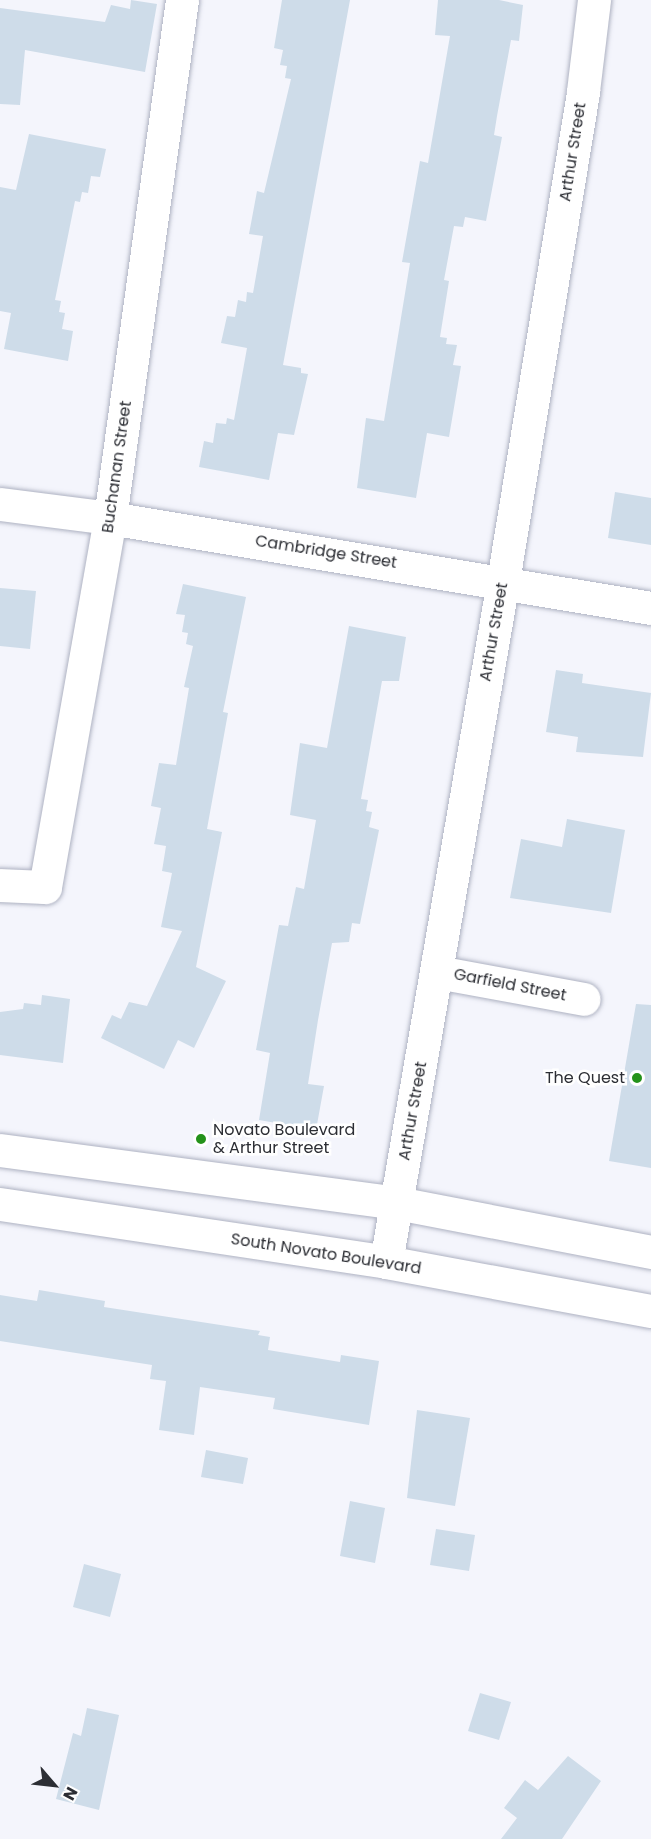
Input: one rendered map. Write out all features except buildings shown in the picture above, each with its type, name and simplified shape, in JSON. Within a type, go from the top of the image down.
[{"type":"street","name":"Buchanan Street","points":[[0,885],[45,887],[110,518],[182,0]]},
{"type":"street","name":"Arthur Street","points":[[387,1262],[503,581],[583,91],[594,0]]},
{"type":"street","name":"Cambridge Street","points":[[0,504],[110,518],[503,581],[651,608]]},
{"type":"street","name":"Garfield Street","points":[[437,972],[584,999]]},
{"type":"street","points":[[0,1150],[397,1203],[651,1252]]},
{"type":"street","name":"South Novato Boulevard","points":[[0,1204],[387,1262],[651,1311]]},
{"type":"place","name":"The Quest","points":[[637,1078]]},
{"type":"place","name":"Novato Boulevard & Arthur Street","points":[[201,1139]]}]
